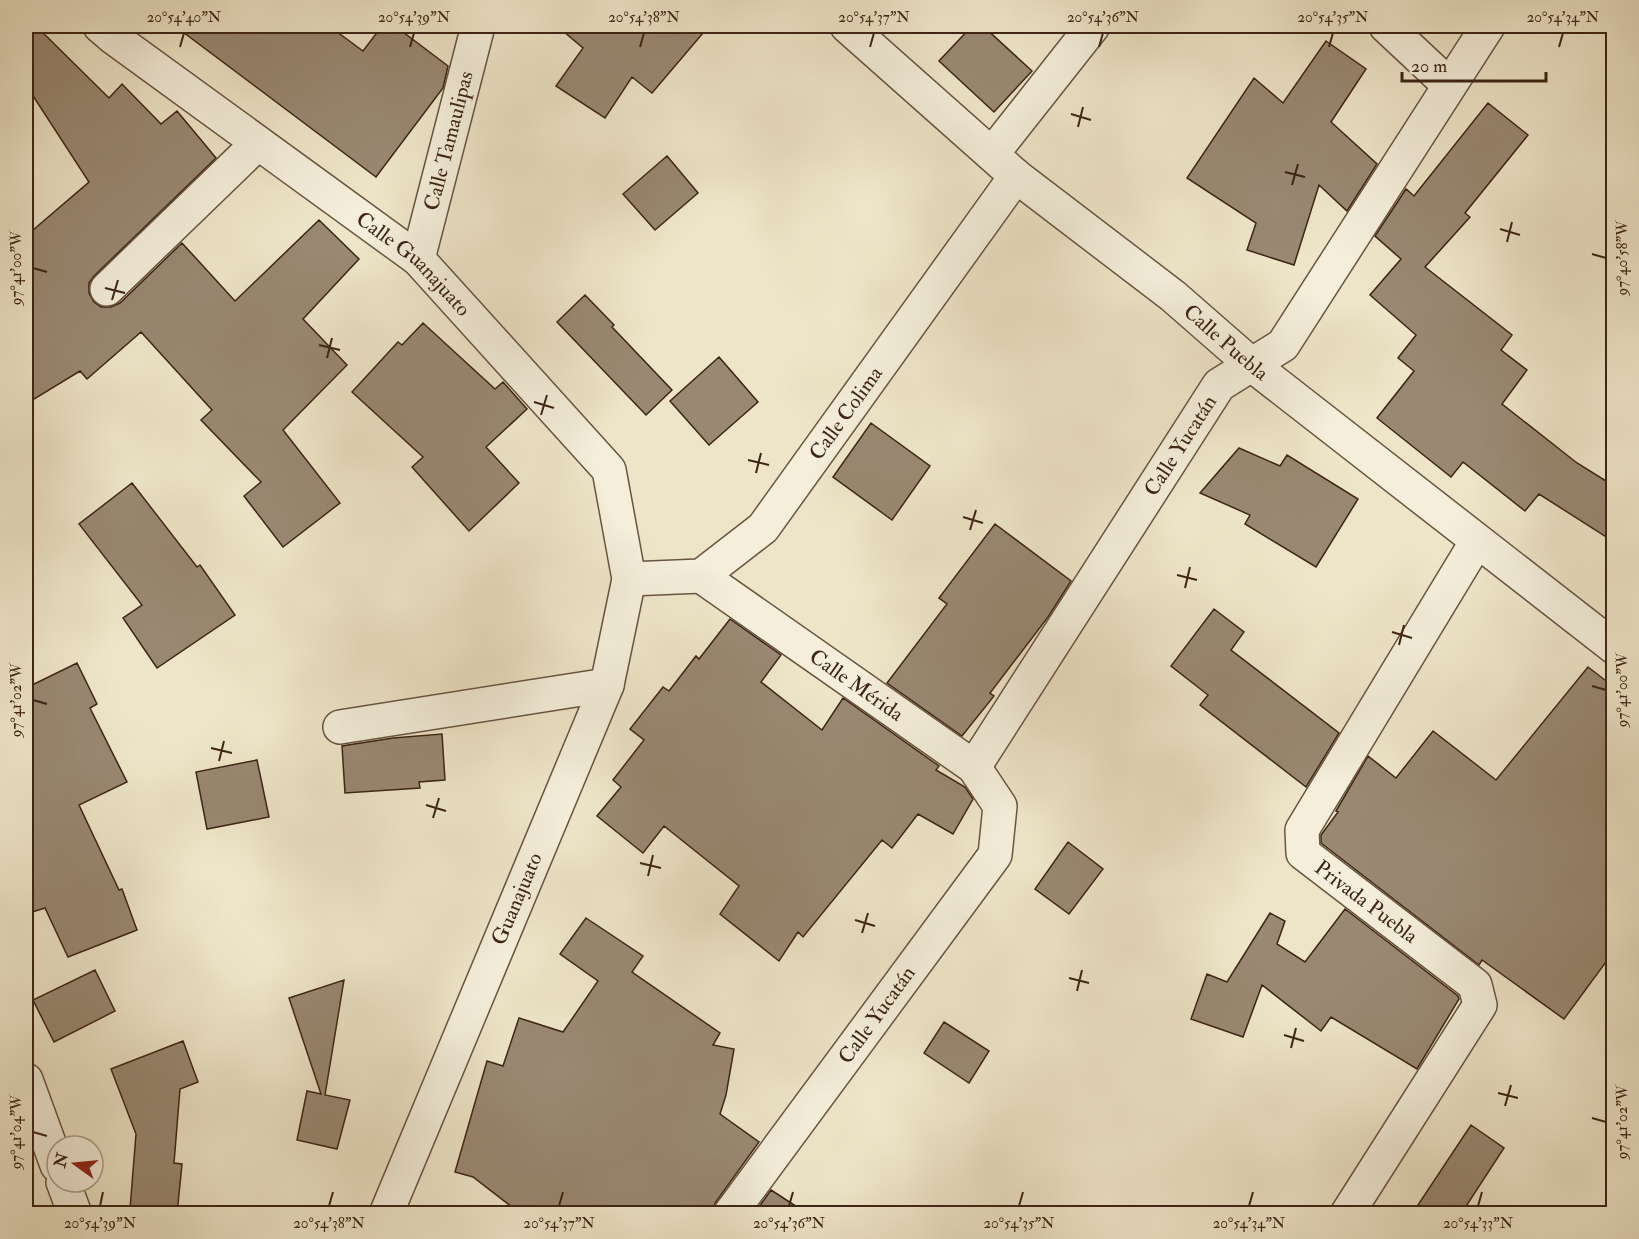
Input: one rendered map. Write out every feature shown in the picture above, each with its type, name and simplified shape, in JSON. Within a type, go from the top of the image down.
[{"type":"street","name":"Calle Guanajuato","points":[[100,26],[418,259],[609,470],[629,579]]},
{"type":"street","name":"Calle Tamaulipas","points":[[418,259],[478,26]]},
{"type":"street","name":"Calle Puebla","points":[[847,26],[1016,176],[1173,296],[1252,365],[1614,647]]},
{"type":"street","points":[[992,154],[1093,26]]},
{"type":"street","points":[[1386,26],[1449,85]]},
{"type":"street","name":"Calle Yucatán","points":[[974,767],[1219,385],[1283,345],[1488,26]]},
{"type":"street","points":[[106,288],[258,142]]},
{"type":"street","name":"Calle Colima","points":[[700,576],[763,528],[1016,176]]},
{"type":"street","name":"Privada Puebla","points":[[1347,1214],[1480,1005],[1475,985],[1303,853],[1302,830],[1477,541]]},
{"type":"street","points":[[629,579],[700,576]]},
{"type":"street","name":"Calle Mérida","points":[[700,576],[974,767],[1000,806]]},
{"type":"street","name":"Guanajuato","points":[[386,1214],[607,685],[629,579]]},
{"type":"street","points":[[340,727],[607,685]]},
{"type":"street","name":"Calle Yucatán","points":[[730,1214],[995,855],[1000,806]]},
{"type":"street","points":[[26,1080],[46,1134]]},
{"type":"street","points":[[68,1194],[75,1214]]},
{"type":"building","points":[[26,26],[36,26],[109,98],[122,84],[161,124],[177,111],[216,158],[94,276],[89,283],[89,293],[94,302],[101,307],[111,307],[120,303],[182,243],[235,301],[319,220],[359,259],[303,319],[347,365],[283,430],[340,503],[283,547],[244,496],[261,482],[201,420],[212,410],[141,332],[87,379],[80,371],[26,404],[26,236],[89,182],[26,85]]},
{"type":"building","points":[[175,26],[329,26],[363,51],[382,26],[395,26],[448,66],[443,88],[376,177]]},
{"type":"building","points":[[557,26],[709,26],[652,93],[632,77],[605,118],[556,86],[583,48]]},
{"type":"building","points":[[972,26],[983,26],[1032,71],[994,112],[939,61]]},
{"type":"building","points":[[1326,41],[1366,69],[1331,122],[1377,164],[1347,211],[1319,185],[1294,265],[1247,250],[1256,223],[1187,178],[1254,78],[1283,103]]},
{"type":"building","points":[[1488,103],[1528,135],[1465,213],[1470,217],[1425,267],[1512,335],[1501,350],[1527,370],[1502,404],[1577,463],[1614,486],[1614,542],[1539,494],[1525,511],[1463,462],[1451,477],[1377,418],[1414,371],[1398,358],[1416,335],[1370,295],[1401,259],[1375,236],[1406,189],[1414,196]]},
{"type":"building","points":[[667,156],[698,193],[655,230],[623,194]]},
{"type":"building","points":[[585,295],[672,390],[646,415],[557,322]]},
{"type":"building","points":[[423,323],[495,389],[503,382],[527,409],[486,447],[519,483],[469,531],[412,467],[423,457],[352,392],[398,342],[402,345]]},
{"type":"building","points":[[719,357],[758,402],[709,445],[670,401]]},
{"type":"building","points":[[871,423],[930,466],[892,520],[833,477]]},
{"type":"building","points":[[1239,448],[1280,466],[1287,455],[1358,499],[1316,567],[1245,524],[1250,515],[1200,493]]},
{"type":"building","points":[[132,483],[197,567],[200,565],[235,615],[157,668],[123,618],[142,605],[79,524]]},
{"type":"building","points":[[995,524],[1071,581],[1048,617],[990,693],[994,696],[962,736],[887,683],[947,604],[939,598]]},
{"type":"building","points":[[1214,609],[1244,632],[1231,650],[1339,733],[1306,787],[1200,705],[1208,695],[1171,666]]},
{"type":"building","points":[[730,619],[781,655],[761,682],[822,730],[843,698],[939,766],[936,770],[965,787],[973,799],[953,834],[918,814],[892,848],[882,840],[803,937],[798,932],[779,961],[720,914],[739,886],[664,826],[643,853],[597,816],[621,787],[613,780],[644,740],[630,729],[663,687],[669,691],[696,656],[699,659]]},
{"type":"building","points":[[77,663],[97,704],[90,708],[127,782],[79,805],[119,890],[122,889],[137,930],[68,957],[45,908],[26,914],[26,688]]},
{"type":"building","points":[[1588,667],[1614,687],[1614,951],[1564,1019],[1482,960],[1479,965],[1321,843],[1321,835],[1338,812],[1336,811],[1368,756],[1396,778],[1433,731],[1496,780]]},
{"type":"building","points":[[442,734],[445,780],[419,782],[420,788],[345,793],[342,746],[393,738]]},
{"type":"building","points":[[257,760],[269,817],[207,829],[196,772]]},
{"type":"building","points":[[1068,842],[1103,869],[1069,914],[1035,889]]},
{"type":"building","points":[[1345,909],[1458,996],[1459,999],[1417,1069],[1331,1017],[1321,1031],[1262,985],[1243,1037],[1191,1019],[1207,974],[1227,982],[1270,913],[1285,921],[1277,944],[1305,962]]},
{"type":"building","points":[[586,918],[643,956],[632,972],[720,1033],[713,1045],[734,1049],[726,1095],[720,1114],[759,1142],[715,1203],[712,1214],[521,1214],[473,1177],[455,1172],[487,1061],[503,1066],[519,1018],[563,1032],[598,981],[560,954]]},
{"type":"building","points":[[95,970],[115,1011],[54,1042],[33,1000]]},
{"type":"building","points":[[344,980],[325,1095],[350,1100],[337,1149],[297,1140],[307,1091],[321,1094],[289,998]]},
{"type":"building","points":[[944,1022],[989,1051],[969,1083],[924,1053]]},
{"type":"building","points":[[183,1041],[198,1082],[180,1089],[174,1163],[182,1164],[177,1214],[130,1209],[136,1134],[111,1069]]},
{"type":"building","points":[[1471,1125],[1504,1148],[1461,1214],[1412,1214]]},
{"type":"building","points":[[771,1190],[808,1214],[754,1214]]}]
